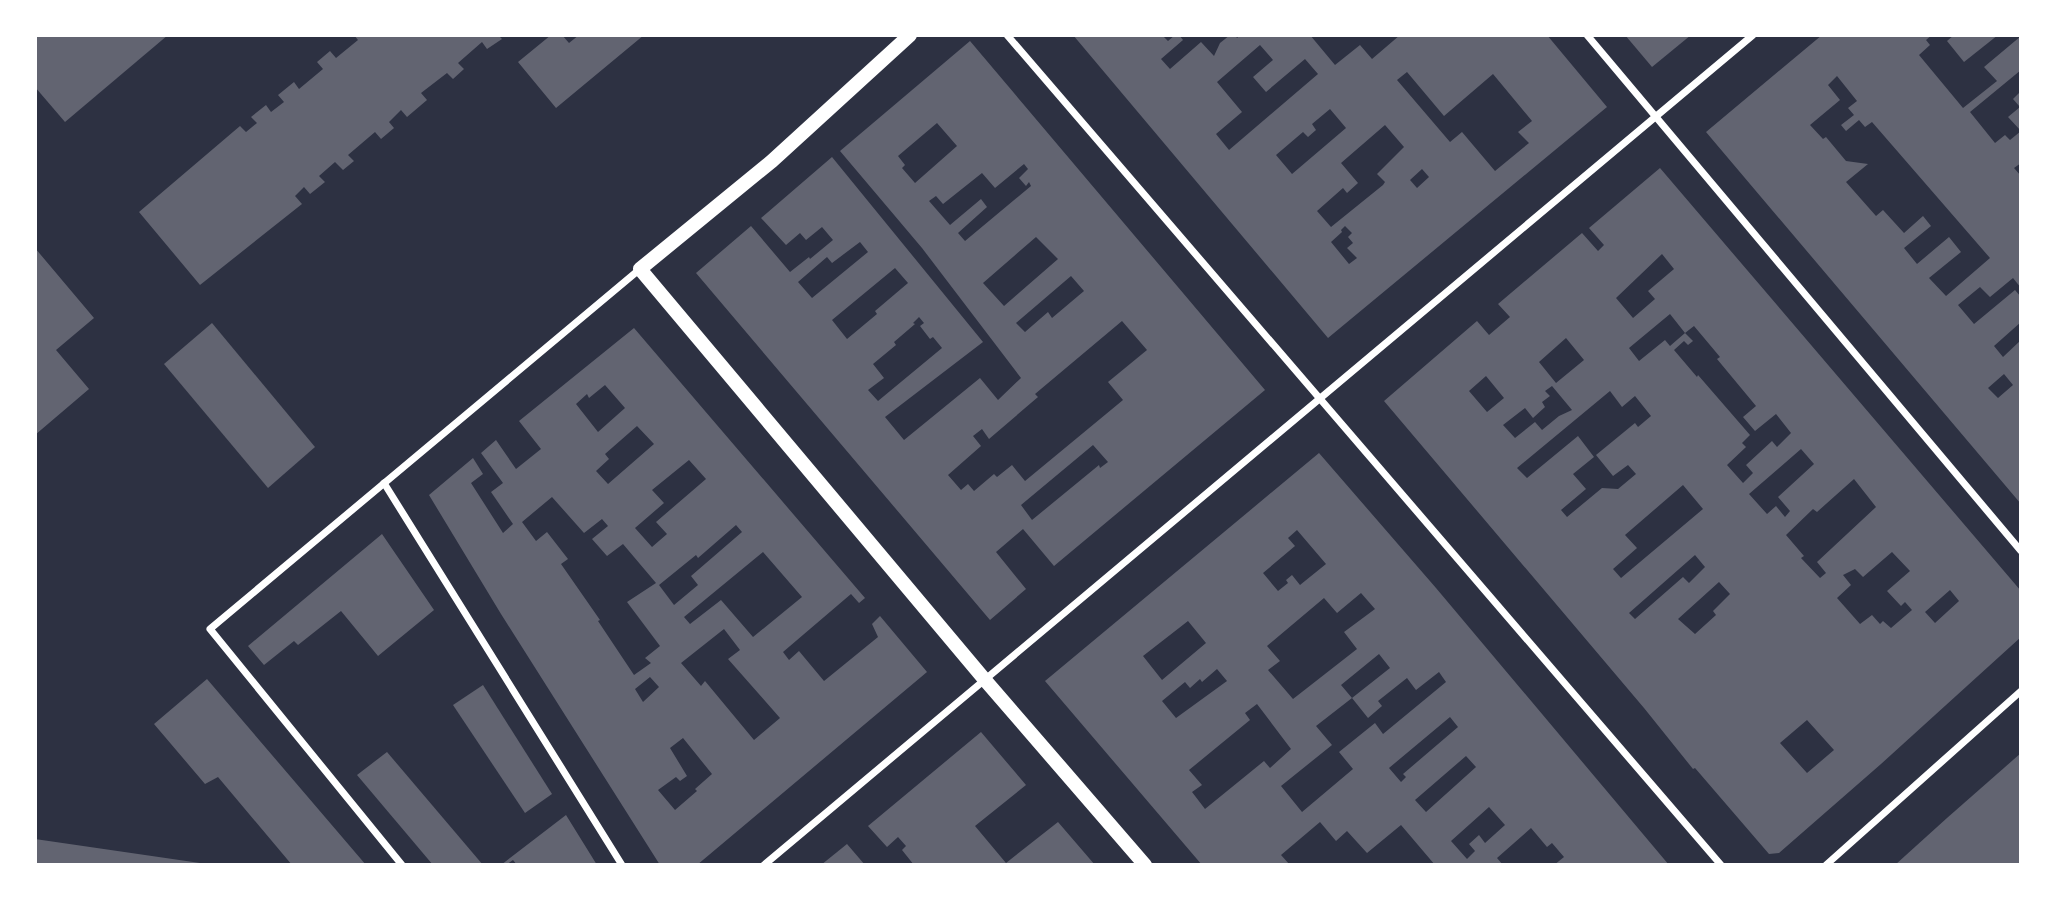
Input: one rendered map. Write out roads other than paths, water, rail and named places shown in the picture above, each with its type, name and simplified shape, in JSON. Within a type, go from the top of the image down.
[{"type":"main road","points":[[910,35],[772,161],[640,269],[985,680],[1145,865]]},
{"type":"street","points":[[1007,35],[1721,865]]},
{"type":"street","points":[[1587,35],[2021,551]]},
{"type":"street","points":[[764,865],[1753,35]]},
{"type":"street","points":[[402,865],[210,629],[640,269]]},
{"type":"street","points":[[384,483],[622,865]]},
{"type":"street","points":[[1826,865],[2021,691]]}]
